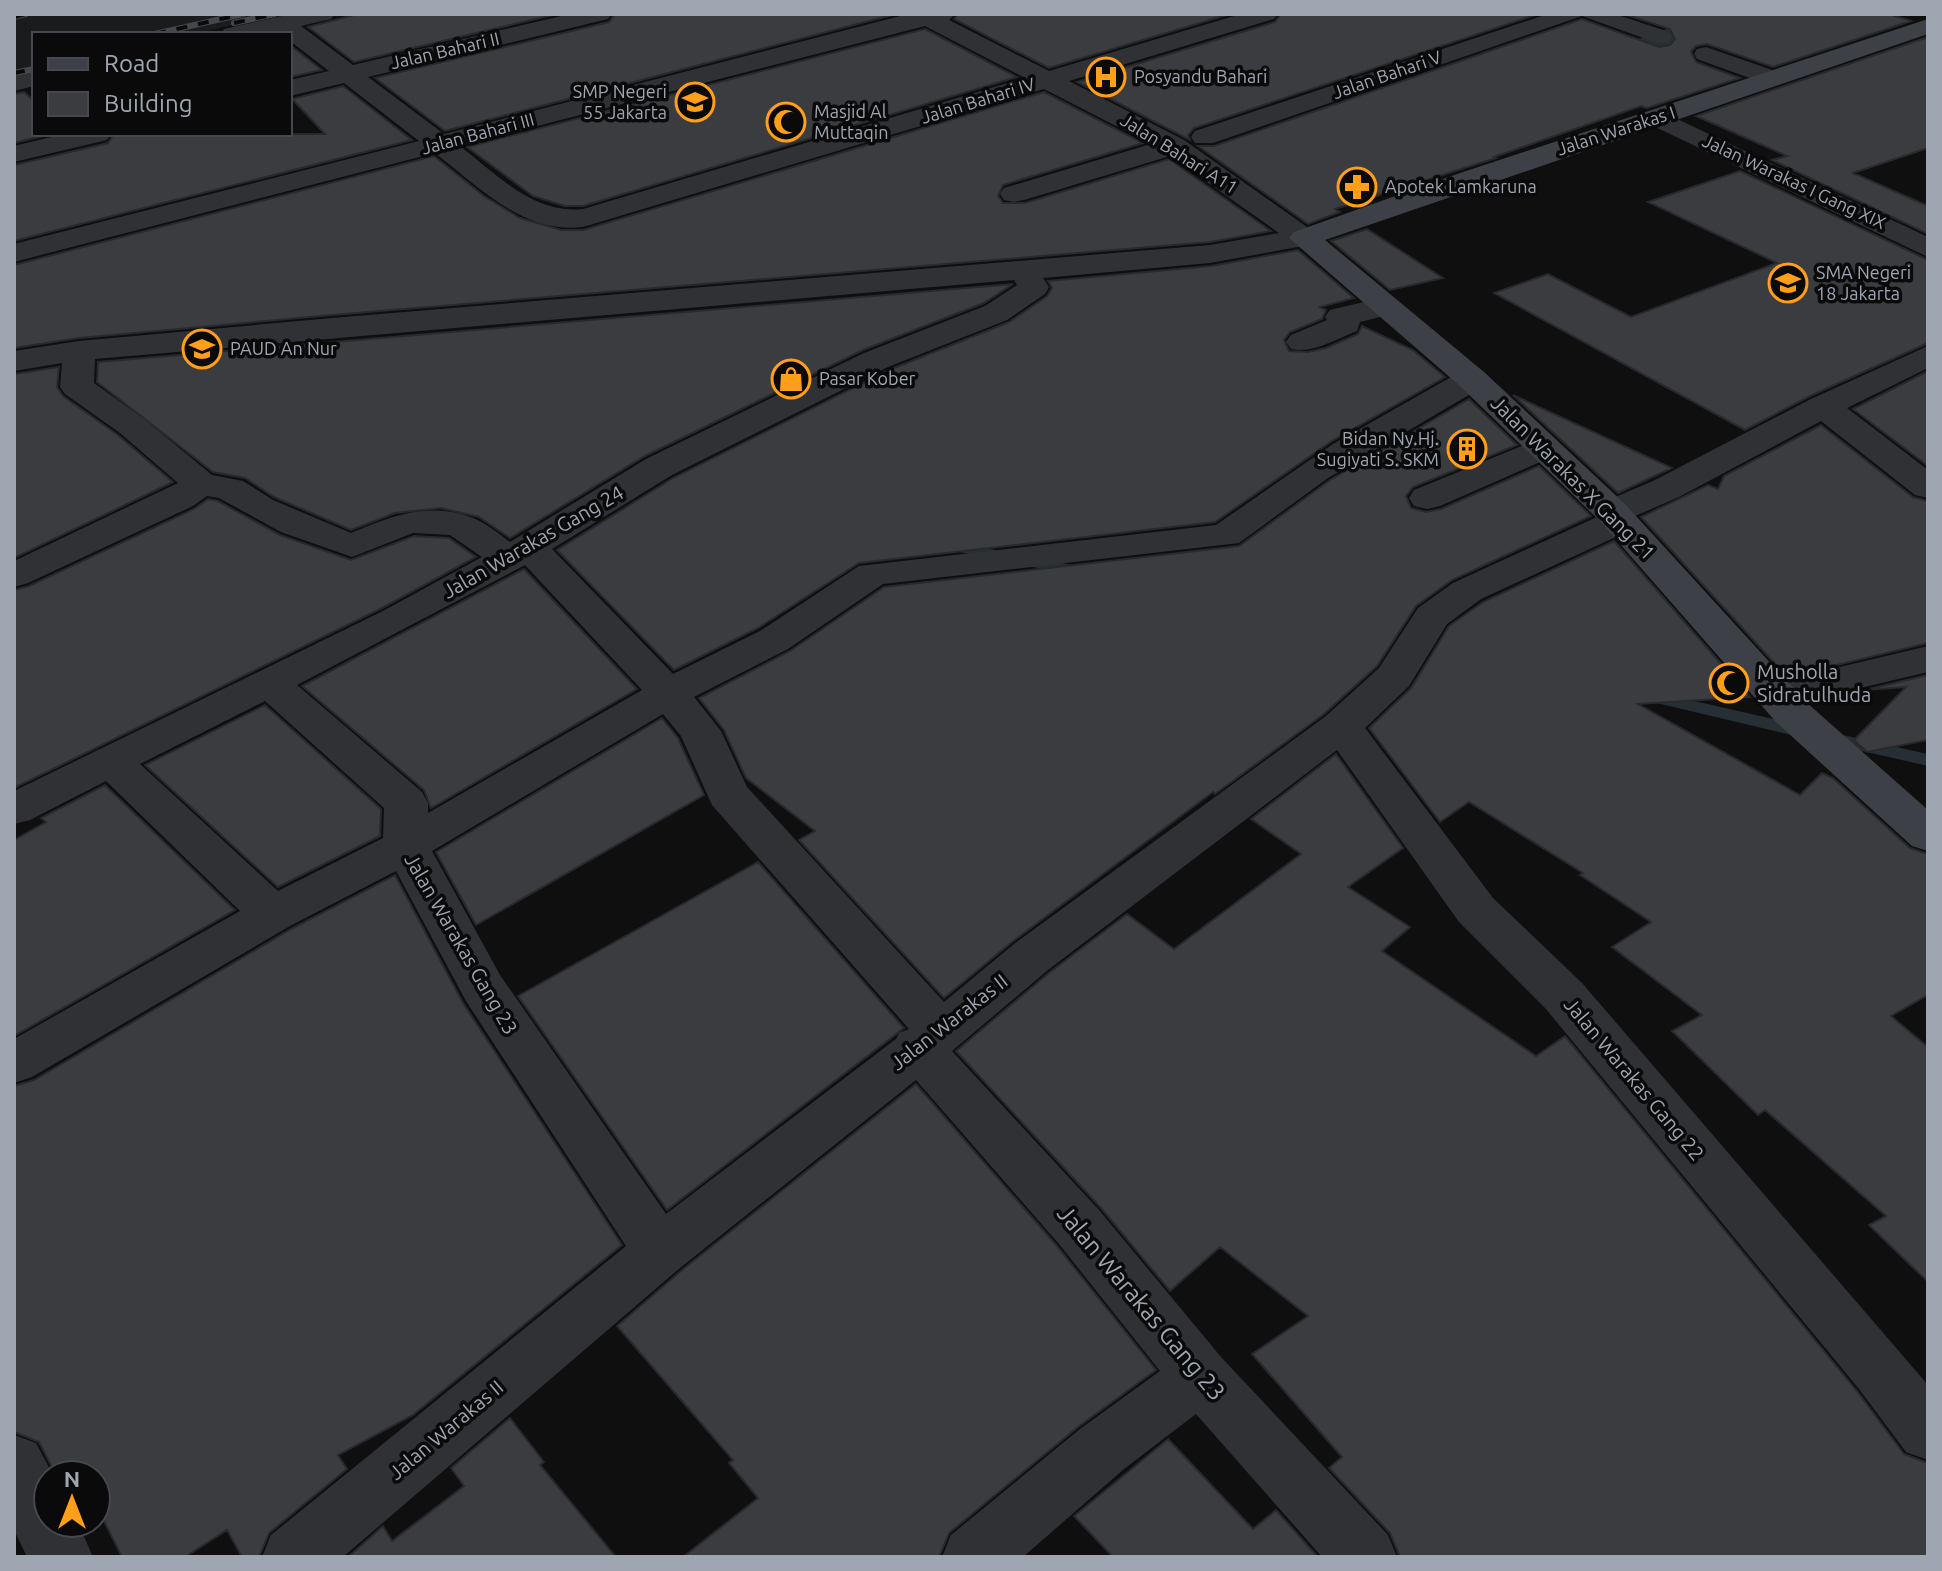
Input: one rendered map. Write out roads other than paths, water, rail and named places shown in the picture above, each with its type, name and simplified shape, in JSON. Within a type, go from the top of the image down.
[{"type":"street","points":[[242,32],[323,14]]},
{"type":"street","name":"Jalan Bahari II","points":[[292,88],[600,14]]},
{"type":"street","name":"Jalan Bahari IV","points":[[282,23],[535,214],[561,222],[597,215],[1266,14]]},
{"type":"street","name":"Jalan Bahari V","points":[[1014,194],[1191,148],[1571,14]]},
{"type":"street","points":[[1592,14],[1660,37]]},
{"type":"street","name":"Jalan Bahari A11","points":[[930,15],[1050,79],[1191,148],[1294,230]]},
{"type":"street","name":"Jalan Bahari III","points":[[14,253],[930,15]]},
{"type":"street","name":"Jalan Warakas I","points":[[1294,230],[1470,179],[1928,26]]},
{"type":"street","points":[[1706,54],[1772,78]]},
{"type":"street","name":"Jalan Warakas I Gang XIX","points":[[1658,118],[1928,248]]},
{"type":"street","points":[[14,154],[90,136]]},
{"type":"street","points":[[1896,231],[1928,217]]},
{"type":"street","points":[[14,361],[1210,254],[1294,230]]},
{"type":"street","name":"Jalan Warakas X Gang 21","points":[[1294,230],[1472,379],[1616,516],[1775,695],[1928,835]]},
{"type":"street","name":"Jalan Warakas Gang 24","points":[[14,809],[271,684],[519,553],[659,467],[876,360],[996,313],[1034,287],[1023,270]]},
{"type":"street","points":[[1302,342],[1346,324],[1341,317],[1385,306]]},
{"type":"street","name":"Jalan Warakas II","points":[[294,1557],[660,1251],[1031,957],[1341,726],[1394,677],[1432,616],[1467,591],[1823,406],[1928,356]]},
{"type":"street","points":[[14,575],[180,498],[201,484],[132,426],[77,387],[78,357]]},
{"type":"street","points":[[406,846],[668,693],[774,640],[873,574],[1226,535],[1269,501],[1349,447],[1472,379]]},
{"type":"street","points":[[1823,406],[1928,487]]},
{"type":"street","points":[[1427,498],[1544,448]]},
{"type":"street","name":"Jalan Warakas Gang 23","points":[[201,484],[230,489],[260,508],[349,545],[382,536],[408,522],[446,523],[462,526],[519,553],[668,693],[700,731],[728,794],[1200,1376],[1365,1557]]},
{"type":"street","points":[[1775,695],[1928,659]]},
{"type":"street","points":[[271,684],[406,803],[406,846]]},
{"type":"street","name":"Jalan Warakas Gang 22","points":[[1341,726],[1476,910],[1564,996],[1880,1370],[1928,1432]]},
{"type":"street","points":[[112,762],[273,914]]},
{"type":"street","name":"Jalan Warakas Gang 23","points":[[14,1063],[273,914],[406,846],[483,988],[660,1251]]},
{"type":"street","points":[[974,1557],[1102,1449],[1200,1376]]},
{"type":"street","points":[[14,1464],[61,1557]]},
{"type":"waterway","points":[[1575,73],[1739,14]]},
{"type":"waterway","points":[[950,546],[1082,572]]},
{"type":"waterway","points":[[1650,696],[1804,732]]},
{"type":"waterway","points":[[1829,738],[1928,760]]},
{"type":"railway","points":[[14,17],[26,14]]},
{"type":"railway","points":[[164,32],[243,14]]},
{"type":"railway","points":[[234,23],[275,14]]},
{"type":"railway","points":[[14,73],[32,69]]},
{"type":"place","name":"Posyandu Bahari","points":[[1106,77]]},
{"type":"place","name":"SMP Negeri 55 Jakarta","points":[[695,102]]},
{"type":"place","name":"Masjid Al Muttaqin","points":[[786,122]]},
{"type":"place","name":"Apotek Lamkaruna","points":[[1357,187]]},
{"type":"place","name":"SMA Negeri 18 Jakarta","points":[[1788,283]]},
{"type":"place","name":"PAUD An Nur","points":[[202,349]]},
{"type":"place","name":"Pasar Kober","points":[[791,379]]},
{"type":"place","name":"Bidan Ny.Hj. Sugiyati S. SKM","points":[[1467,449]]},
{"type":"place","name":"Musholla Sidratulhuda","points":[[1729,683]]}]
